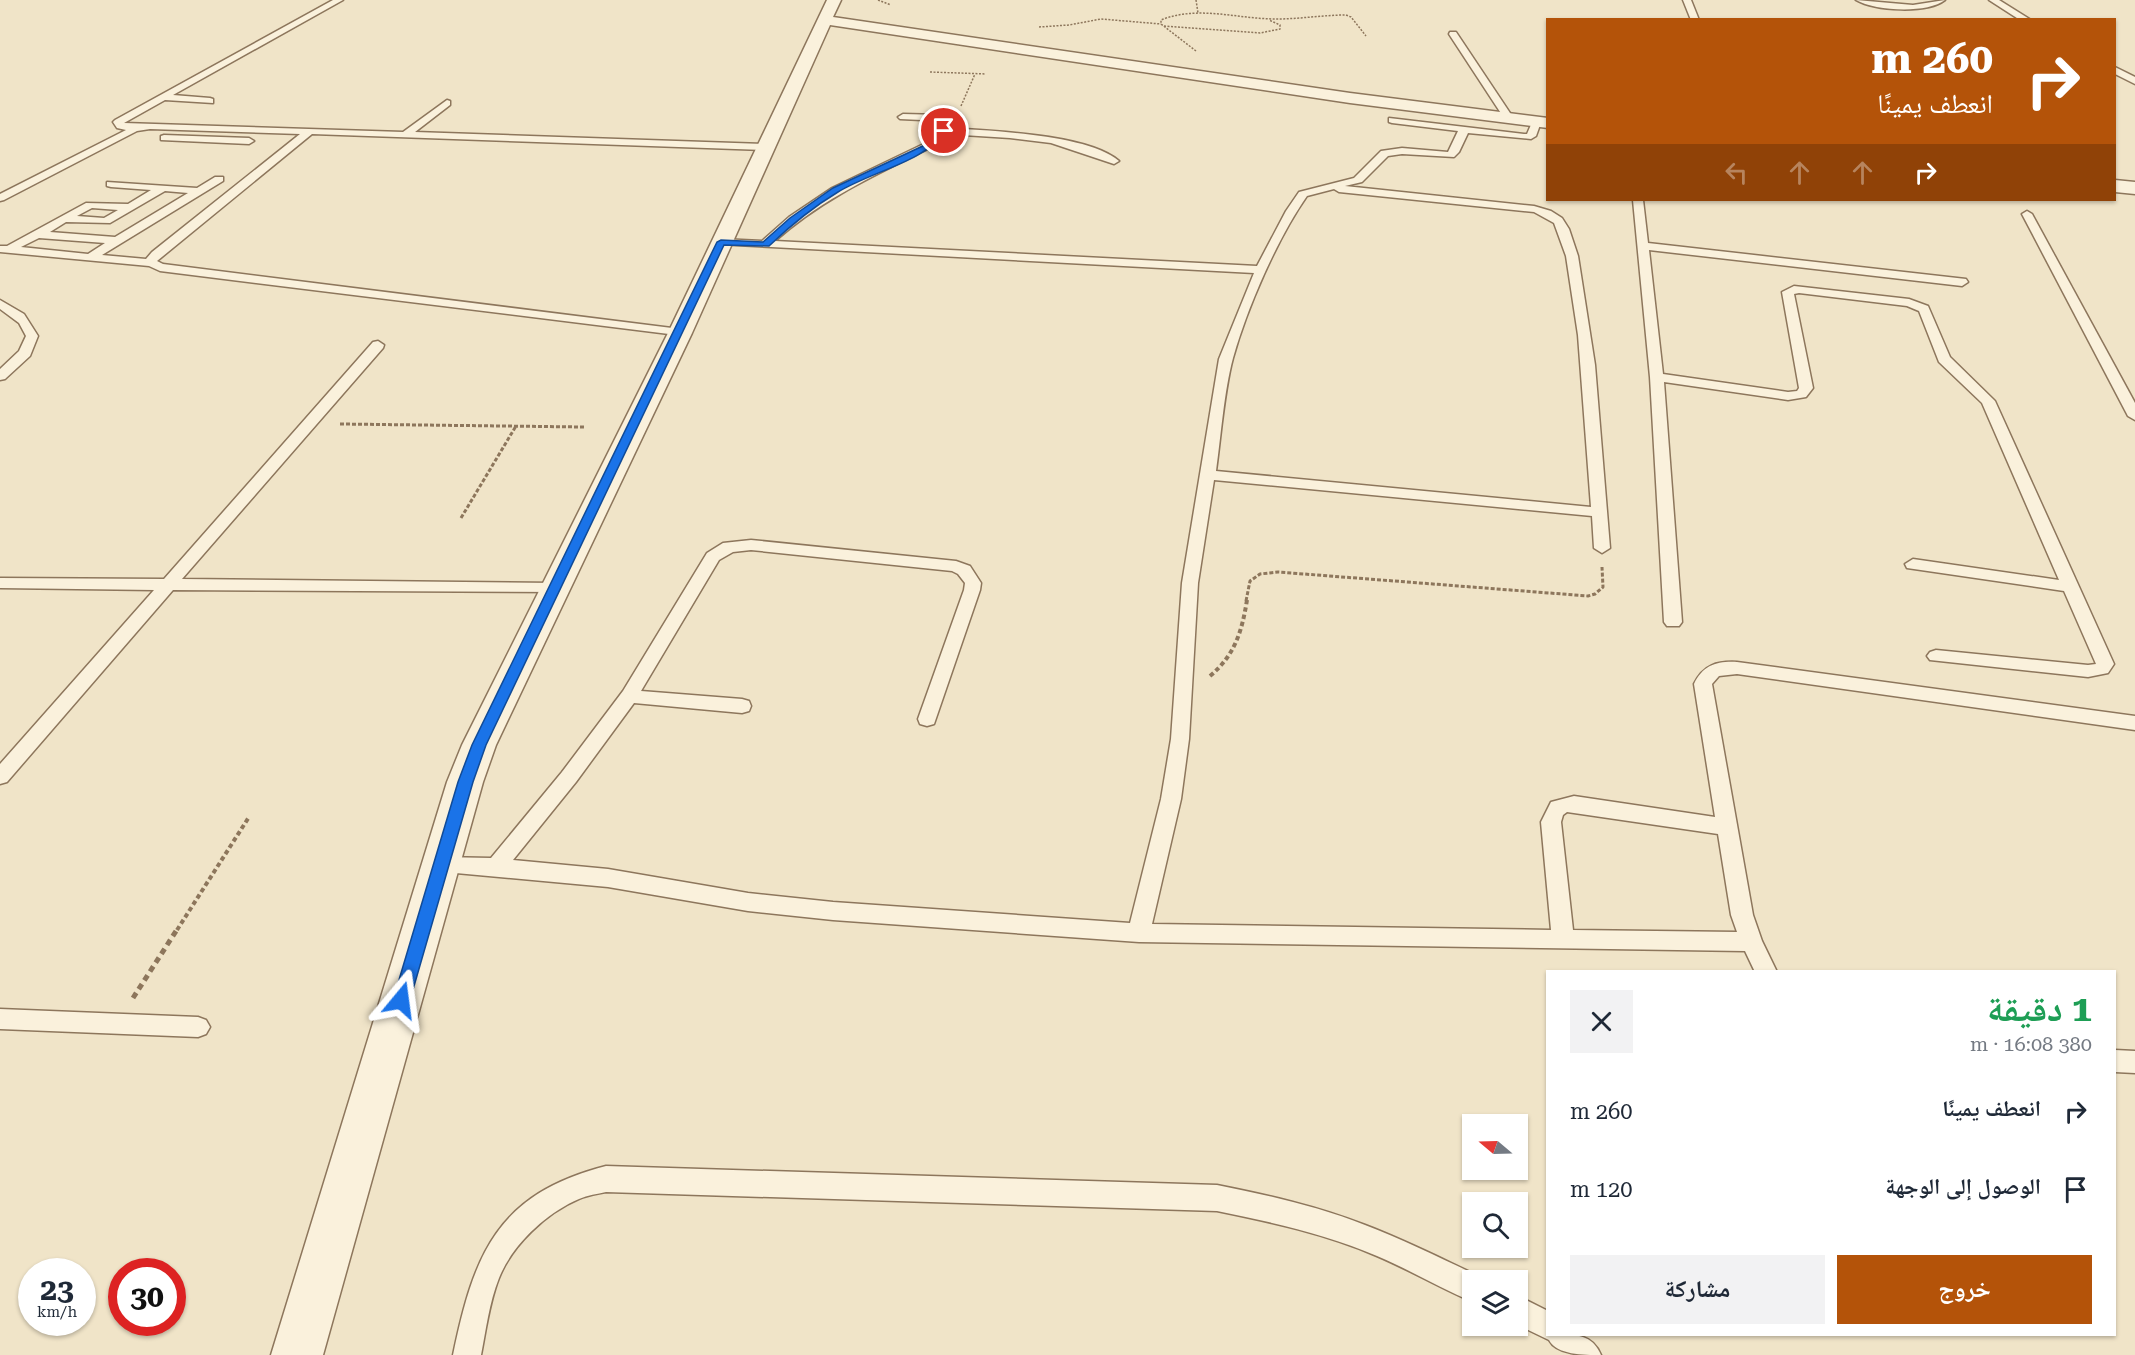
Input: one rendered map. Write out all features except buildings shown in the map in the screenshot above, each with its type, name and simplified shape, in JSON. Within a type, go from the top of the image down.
[{"type":"street","points":[[297,1355],[465,782],[479,745],[680,333],[829,10],[1112,64],[1542,122]]},
{"type":"street","points":[[2116,186],[2135,188]]},
{"type":"lane","points":[[305,139],[156,125],[138,128],[120,126],[118,122],[339,0]]},
{"type":"lane","points":[[1687,0],[1694,18]]},
{"type":"lane","points":[[1860,0],[1908,6],[1933,4],[1941,0]]},
{"type":"lane","points":[[1993,0],[2024,18]]},
{"type":"lane","points":[[1454,34],[1509,119]]},
{"type":"lane","points":[[2116,71],[2135,81]]},
{"type":"lane","points":[[161,97],[210,101]]},
{"type":"lane","points":[[406,134],[447,103]]},
{"type":"lane","points":[[765,244],[793,219],[836,190],[930,146],[944,131],[947,118],[903,117]]},
{"type":"lane","points":[[1392,120],[1528,137],[1542,122]]},
{"type":"lane","points":[[0,198],[138,128]]},
{"type":"lane","points":[[1139,933],[1171,798],[1180,739],[1190,584],[1226,359],[1261,270],[1291,211],[1304,195],[1358,180],[1382,155],[1390,152],[1450,155],[1464,130]]},
{"type":"lane","points":[[944,131],[1051,139],[1085,148],[1114,161]]},
{"type":"lane","points":[[164,138],[269,142],[406,134],[766,147]]},
{"type":"lane","points":[[152,263],[156,254],[305,139]]},
{"type":"lane","points":[[91,257],[219,179]]},
{"type":"lane","points":[[111,184],[199,191]]},
{"type":"lane","points":[[64,219],[102,222],[163,188]]},
{"type":"lane","points":[[1326,188],[1534,209],[1551,215],[1558,221],[1563,228],[1571,260],[1584,333],[1602,548]]},
{"type":"lane","points":[[1638,201],[1657,377],[1673,622]]},
{"type":"lane","points":[[4,249],[94,204],[130,207]]},
{"type":"lane","points":[[2027,214],[2135,416]]},
{"type":"lane","points":[[37,234],[117,241]]},
{"type":"lane","points":[[721,242],[1261,270]]},
{"type":"lane","points":[[1643,246],[1962,282]]},
{"type":"lane","points":[[4,249],[152,263],[160,267],[680,333]]},
{"type":"lane","points":[[1657,377],[1788,396],[1801,394],[1806,388],[1788,292],[1806,290],[1921,306],[1926,311],[1944,359],[1988,401],[2105,664],[2102,669],[2088,671],[1936,656]]},
{"type":"lane","points":[[0,304],[19,314],[30,328],[32,336],[25,353],[0,376]]},
{"type":"lane","points":[[0,777],[378,345]]},
{"type":"lane","points":[[1207,475],[1599,512]]},
{"type":"lane","points":[[496,867],[568,777],[628,696],[713,557],[729,547],[751,544],[956,566],[964,570],[973,583],[972,590],[927,718]]},
{"type":"lane","points":[[1914,564],[2072,587]]},
{"type":"lane","points":[[0,583],[554,588]]},
{"type":"lane","points":[[1765,970],[1751,942],[1742,915],[1703,684],[1706,676],[1713,670],[1724,667],[2135,723]]},
{"type":"lane","points":[[628,696],[742,706]]},
{"type":"lane","points":[[1563,940],[1551,822],[1552,813],[1557,807],[1574,804],[1727,827]]},
{"type":"lane","points":[[441,865],[496,867],[608,878],[790,907],[1139,933],[1751,942]]},
{"type":"lane","points":[[0,1018],[198,1027]]},
{"type":"lane","points":[[2116,1061],[2135,1062]]},
{"type":"lane","points":[[467,1355],[477,1305],[489,1268],[511,1235],[540,1207],[572,1188],[606,1179],[1217,1198],[1259,1206],[1344,1230],[1387,1246],[1462,1283]]},
{"type":"lane","points":[[1528,1315],[1546,1325]]},
{"type":"lane","points":[[1562,1336],[1587,1355]]},
{"type":"path","points":[[878,0],[897,6]]},
{"type":"path","points":[[1196,0],[1198,13]]},
{"type":"path","points":[[1162,25],[1161,20],[1168,17],[1198,13],[1264,19],[1346,15],[1351,17],[1366,36]]},
{"type":"path","points":[[1032,27],[1069,25],[1101,19],[1252,33],[1273,32],[1280,29],[1277,23],[1264,19]]},
{"type":"path","points":[[1162,25],[1197,52]]},
{"type":"path","points":[[930,72],[986,74]]},
{"type":"path","points":[[947,118],[963,104],[975,74]]},
{"type":"path","points":[[309,423],[584,427]]},
{"type":"path","points":[[461,518],[516,426]]},
{"type":"path","points":[[1184,689],[1211,676],[1231,658],[1237,647],[1250,582],[1260,574],[1278,572],[1588,596],[1595,594],[1603,587],[1602,548]]},
{"type":"path","points":[[116,1023],[249,817]]},
{"type":"route","points":[[401,1000],[465,782],[479,745],[504,689],[680,333],[721,242],[765,244],[782,227],[836,190],[930,146],[939,139],[944,131]]}]
